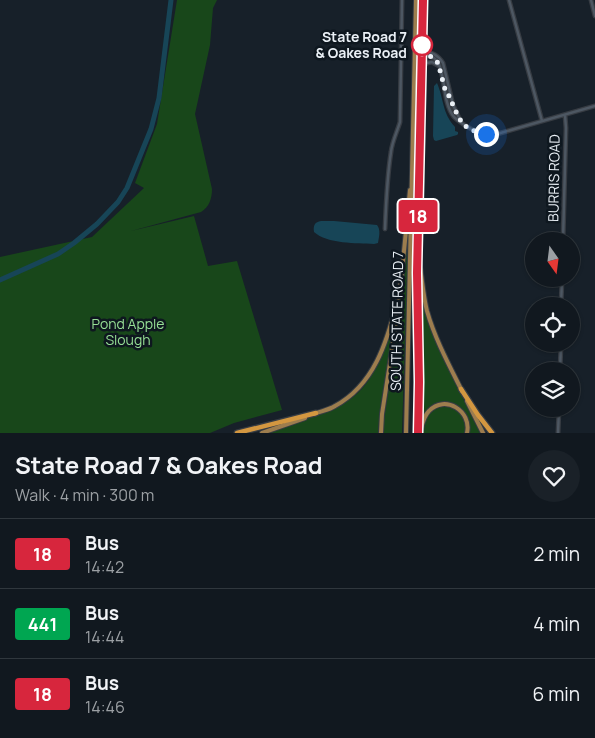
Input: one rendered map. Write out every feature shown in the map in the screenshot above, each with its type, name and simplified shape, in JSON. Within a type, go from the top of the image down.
[{"type":"highway","points":[[461,389],[492,433]]},
{"type":"highway","points":[[237,433],[316,413]]},
{"type":"main road","name":"SOUTH STATE ROAD 7","points":[[406,433],[416,0]]},
{"type":"main road","name":"SOUTH STATE ROAD 7","points":[[419,433],[417,297],[423,0]]},
{"type":"main road","points":[[381,433],[400,288],[412,166]]},
{"type":"main road","points":[[418,248],[424,296],[437,341],[483,433]]},
{"type":"main road","points":[[262,433],[328,410],[355,392],[372,371],[386,340],[392,324],[400,288]]},
{"type":"main road","points":[[419,433],[423,420],[429,410],[444,404],[454,406],[463,413],[468,424],[467,433]]},
{"type":"street","points":[[385,229],[391,150],[400,122],[402,0]]},
{"type":"street","points":[[509,0],[542,122]]},
{"type":"street","points":[[591,0],[595,16]]},
{"type":"street","points":[[415,52],[430,52],[440,58],[453,106],[462,123]]},
{"type":"street","points":[[422,52],[435,59],[440,67],[452,115],[469,129],[477,132],[496,134],[595,106]]},
{"type":"street","points":[[422,67],[432,62],[440,67]]},
{"type":"street","points":[[446,93],[451,98]]},
{"type":"street","name":"BURRIS ROAD","points":[[563,232],[565,115]]},
{"type":"street","points":[[558,433],[559,417]]},
{"type":"green space","name":"Pond Apple Slough","points":[[177,0],[217,0],[213,8],[210,45],[195,114],[212,189],[210,202],[201,212],[131,231],[194,216],[208,266],[237,261],[282,410],[234,423],[210,433],[0,433],[0,257],[92,237],[144,188],[135,183],[157,124]]},
{"type":"green space","points":[[407,241],[402,433],[383,433],[400,315]]},
{"type":"green space","points":[[420,285],[430,326],[438,347],[480,433],[469,433],[467,416],[464,412],[445,403],[426,412],[421,418]]},
{"type":"green space","points":[[394,319],[378,433],[266,433],[332,409],[358,393],[375,369]]},
{"type":"green space","points":[[449,406],[463,416],[466,433],[422,433],[426,417],[433,410]]},
{"type":"water","points":[[437,83],[445,111],[458,134],[436,141],[433,136],[434,86]]},
{"type":"water","points":[[321,221],[377,225],[379,231],[378,243],[351,243],[326,239],[314,232],[315,224]]},
{"type":"waterway","points":[[0,280],[58,254],[74,243],[97,224],[118,202],[127,188],[151,129],[159,98],[171,0]]},
{"type":"bus line","name":"18","points":[[418,433],[417,273],[423,0]]},
{"type":"place","name":"State Road 7 & Oakes Road","points":[[422,45]]},
{"type":"route","points":[[422,45],[422,54],[428,55],[437,61],[446,93],[451,98],[462,123],[469,129],[486,134]]}]
